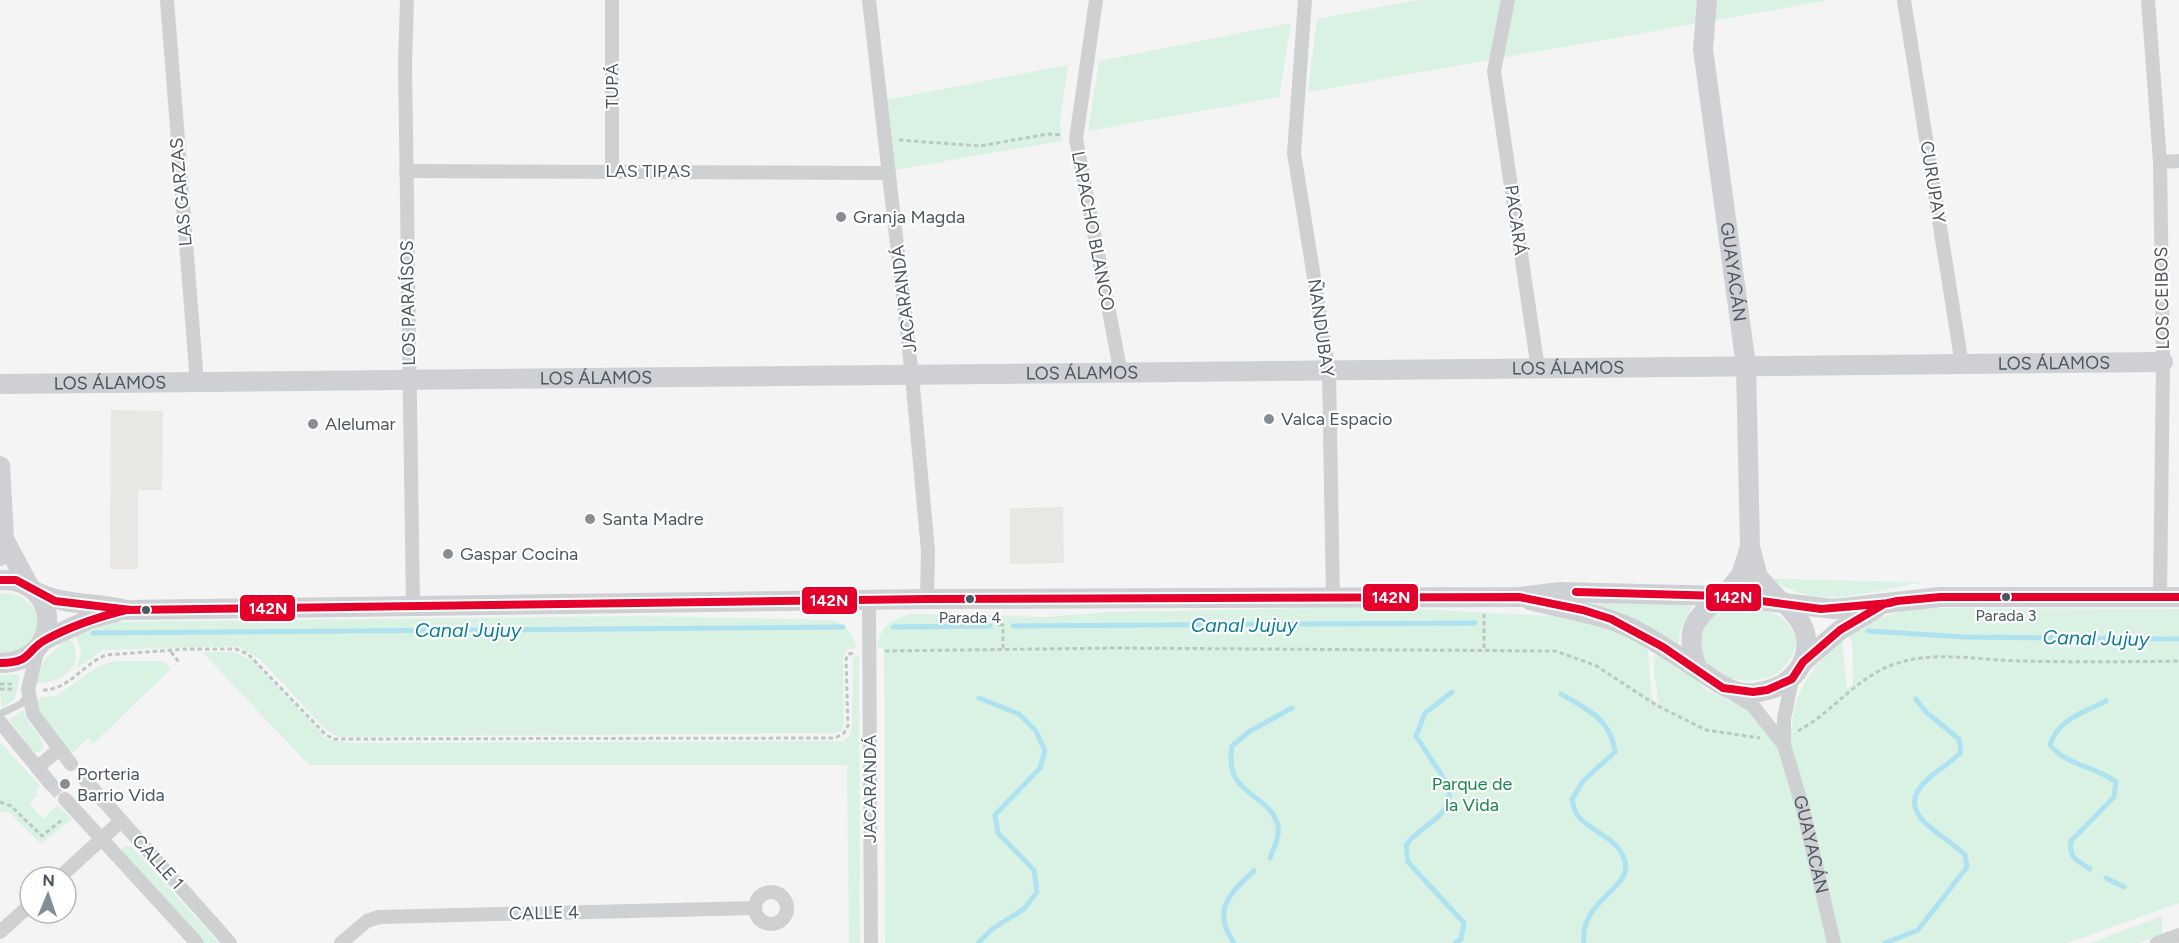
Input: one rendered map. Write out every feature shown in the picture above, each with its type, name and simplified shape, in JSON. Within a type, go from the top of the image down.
[{"type":"street","name":"LAS GARZAS","points":[[167,0],[197,383]]},
{"type":"street","name":"LOS PARAÍSOS","points":[[407,0],[406,171],[413,606]]},
{"type":"street","name":"TUPÁ","points":[[612,0],[612,171]]},
{"type":"street","name":"JACARANDÁ","points":[[869,0],[912,376],[928,551],[927,599]]},
{"type":"street","name":"LAPACHO BLANCO","points":[[1096,0],[1076,139],[1121,374]]},
{"type":"street","name":"ÑANDUBAY","points":[[1305,0],[1294,153],[1329,371],[1333,598]]},
{"type":"street","name":"PACARÁ","points":[[1508,0],[1494,71],[1538,369]]},
{"type":"street","name":"GUAYACÁN","points":[[1707,0],[1703,49],[1746,366],[1750,547],[1758,577],[1782,602]]},
{"type":"street","name":"CURUPAY","points":[[1904,0],[1962,365]]},
{"type":"street","name":"LOS CEIBOS","points":[[2148,0],[2160,162],[2170,597]]},
{"type":"street","points":[[2160,162],[2179,161]]},
{"type":"street","name":"LAS TIPAS","points":[[406,171],[889,173]]},
{"type":"street","name":"LOS ÁLAMOS","points":[[0,384],[2163,362]]},
{"type":"street","points":[[0,466],[2,548],[45,607],[48,624],[25,689],[33,714],[71,764]]},
{"type":"street","name":"GUAYACÁN","points":[[1723,596],[1741,575],[1750,547]]},
{"type":"street","points":[[0,580],[16,580],[66,603],[107,605],[126,610]]},
{"type":"street","points":[[0,663],[14,663],[27,658],[41,644],[92,618],[126,610],[927,599],[1519,597],[1561,592],[1723,596],[1828,609],[1940,597],[2170,597]]},
{"type":"street","points":[[1697,668],[1690,644],[1692,629],[1698,617],[1723,596]]},
{"type":"street","points":[[1519,597],[1611,619],[1654,641],[1697,668],[1723,688],[1753,692],[1767,690],[1792,678],[1803,662],[1840,630],[1884,604]]},
{"type":"street","name":"JACARANDÁ","points":[[869,600],[871,943]]},
{"type":"street","points":[[1782,602],[1796,614],[1804,630],[1806,648],[1803,662]]},
{"type":"street","name":"GUAYACÁN","points":[[1792,678],[1784,720],[1784,746],[1803,809],[1834,943]]},
{"type":"street","name":"GUAYACÁN","points":[[1723,688],[1753,706],[1784,746]]},
{"type":"street","points":[[0,722],[50,783]]},
{"type":"street","points":[[37,768],[59,749]]},
{"type":"street","name":"CALLE 1","points":[[85,780],[230,943]]},
{"type":"street","name":"CALLE 1","points":[[70,804],[197,943]]},
{"type":"street","points":[[73,865],[121,821]]},
{"type":"street","name":"CALLE 4","points":[[341,943],[367,921],[379,917],[755,909]]},
{"type":"street","points":[[0,932],[18,916]]},
{"type":"street","points":[[2157,943],[2179,935]]},
{"type":"lane","points":[[0,714],[21,704],[25,689]]},
{"type":"path","points":[[885,142],[900,140],[980,146],[1048,134],[1076,139]]},
{"type":"path","points":[[1484,597],[1484,648]]},
{"type":"path","points":[[1000,625],[1003,625],[1003,651]]},
{"type":"path","points":[[0,689],[57,688],[94,659],[106,655],[171,652],[187,649],[236,649],[248,654],[326,735],[334,739],[835,738],[844,733],[848,726],[848,654],[1115,648],[1484,648],[1555,651],[1581,659],[1688,722],[1727,735],[1763,738]]},
{"type":"path","points":[[171,652],[179,662]]},
{"type":"path","points":[[1799,730],[1815,722],[1865,679],[1886,667],[1920,658],[2094,662],[2179,661]]},
{"type":"path","points":[[0,684],[25,689]]},
{"type":"path","points":[[0,802],[11,806],[42,836],[70,804]]},
{"type":"shaded area","points":[[111,410],[163,411],[162,490],[138,490],[138,569],[110,569]]},
{"type":"shaded area","points":[[1063,507],[1064,563],[1010,564],[1010,508]]},
{"type":"green space","points":[[1417,0],[1830,0],[1308,92],[1317,19]]},
{"type":"green space","points":[[1291,23],[1279,97],[1088,131],[1099,61]]},
{"type":"green space","points":[[1068,65],[1060,121],[1062,141],[894,170],[886,100]]},
{"type":"green space","points":[[1772,579],[1924,582],[1866,594],[1827,597],[1808,595],[1790,589]]},
{"type":"green space","points":[[9,593],[28,601],[33,607],[37,621],[36,630],[29,647],[0,655],[0,594]]},
{"type":"green space","points":[[1579,598],[1692,603],[1693,605],[1681,628],[1678,645],[1579,602]]},
{"type":"green space","points":[[1741,606],[1774,613],[1781,617],[1792,630],[1796,638],[1790,659],[1778,673],[1760,679],[1742,680],[1723,676],[1709,666],[1701,652],[1702,634],[1708,622],[1723,611]]},
{"type":"green space","name":"Parque de la Vida","points":[[1378,607],[1555,616],[1614,629],[1647,644],[1652,700],[1659,703],[1654,673],[1655,648],[1685,670],[1706,690],[1744,707],[1769,734],[1792,728],[1793,714],[1801,690],[1815,668],[1842,638],[1847,689],[1853,684],[1852,642],[1848,634],[1892,614],[1921,608],[2179,609],[2179,903],[2067,943],[885,943],[884,654],[883,648],[877,648],[881,634],[893,621],[912,614],[1046,617],[1108,612]]},
{"type":"green space","points":[[638,616],[832,620],[841,624],[851,634],[856,648],[848,649],[843,657],[844,723],[841,731],[836,733],[338,737],[325,729],[260,659],[238,646],[103,650],[77,668],[81,652],[75,633],[103,622]]},
{"type":"green space","points":[[69,637],[76,656],[70,671],[54,680],[34,683],[45,659]]},
{"type":"green space","points":[[202,652],[234,652],[253,661],[328,740],[353,743],[843,741],[849,736],[852,728],[853,657],[859,657],[860,943],[849,943],[847,765],[309,765]]},
{"type":"green space","points":[[114,661],[162,661],[171,669],[93,744],[88,738],[73,753],[49,728],[34,698],[56,696],[96,668]]},
{"type":"green space","points":[[20,674],[15,699],[1,709],[0,675]]},
{"type":"green space","points":[[23,710],[42,742],[44,747],[40,752],[34,752],[9,720]]},
{"type":"green space","points":[[0,742],[40,786],[35,791],[38,795],[29,803],[43,819],[58,805],[72,819],[41,844],[10,813],[0,812]]},
{"type":"green space","points":[[125,846],[132,847],[219,943],[205,943],[124,855],[122,849]]},
{"type":"green space","points":[[2162,916],[2162,934],[2139,943],[2090,943]]},
{"type":"waterway","name":"Canal Jujuy","points":[[1013,626],[1475,623]]},
{"type":"waterway","name":"Canal Jujuy","points":[[893,627],[990,626]]},
{"type":"waterway","name":"Canal Jujuy","points":[[93,633],[843,627]]},
{"type":"waterway","name":"Canal Jujuy","points":[[1868,631],[1965,637],[2179,639]]},
{"type":"waterway","points":[[1452,692],[1425,713],[1416,736],[1450,788],[1448,803],[1438,817],[1406,845],[1408,862],[1464,923],[1461,939],[1455,943]]},
{"type":"waterway","points":[[1561,694],[1589,711],[1603,723],[1609,731],[1615,752],[1583,781],[1572,799],[1580,819],[1615,845],[1625,861],[1625,871],[1621,880],[1589,916],[1584,943]]},
{"type":"waterway","points":[[978,943],[992,929],[1024,909],[1037,892],[1034,870],[998,833],[995,815],[1040,768],[1045,751],[1036,731],[1019,714],[979,698]]},
{"type":"waterway","points":[[1885,943],[1918,930],[1967,867],[1965,855],[1924,822],[1917,812],[1914,802],[1918,791],[1928,779],[1961,752],[1959,739],[1926,712],[1916,699]]},
{"type":"waterway","points":[[2090,869],[2072,855],[2071,841],[2114,797],[2116,782],[2099,772],[2073,762],[2050,745],[2065,723],[2106,701]]},
{"type":"waterway","points":[[1270,858],[1275,847],[1278,826],[1266,806],[1240,785],[1234,775],[1231,763],[1232,746],[1250,731],[1292,708]]},
{"type":"waterway","points":[[1234,943],[1227,932],[1224,921],[1226,903],[1254,871]]},
{"type":"waterway","points":[[2106,878],[2124,887]]},
{"type":"tunnel","points":[[50,783],[65,799]]},
{"type":"transit line","name":"142N","points":[[0,580],[16,580],[55,601],[131,610]]},
{"type":"transit line","name":"142N","points":[[1576,592],[1724,596],[1821,609],[1890,603]]},
{"type":"transit line","name":"142N","points":[[0,663],[18,661],[40,643],[66,630],[126,610],[927,599],[1519,597],[1583,610],[1611,619],[1663,647],[1723,688],[1753,692],[1767,690],[1792,679],[1803,662],[1840,630],[1884,604],[1897,601],[1940,597],[2179,597]]},
{"type":"place","name":"Granja Magda","points":[[841,217]]},
{"type":"place","name":"Valca Espacio","points":[[1269,419]]},
{"type":"place","name":"Alelumar","points":[[313,424]]},
{"type":"place","name":"Santa Madre","points":[[590,519]]},
{"type":"place","name":"Gaspar Cocina","points":[[448,554]]},
{"type":"place","name":"Parada 3","points":[[2006,597]]},
{"type":"place","name":"Parada 4","points":[[970,599]]},
{"type":"place","name":"Porteria Barrio Vida","points":[[65,784]]}]
